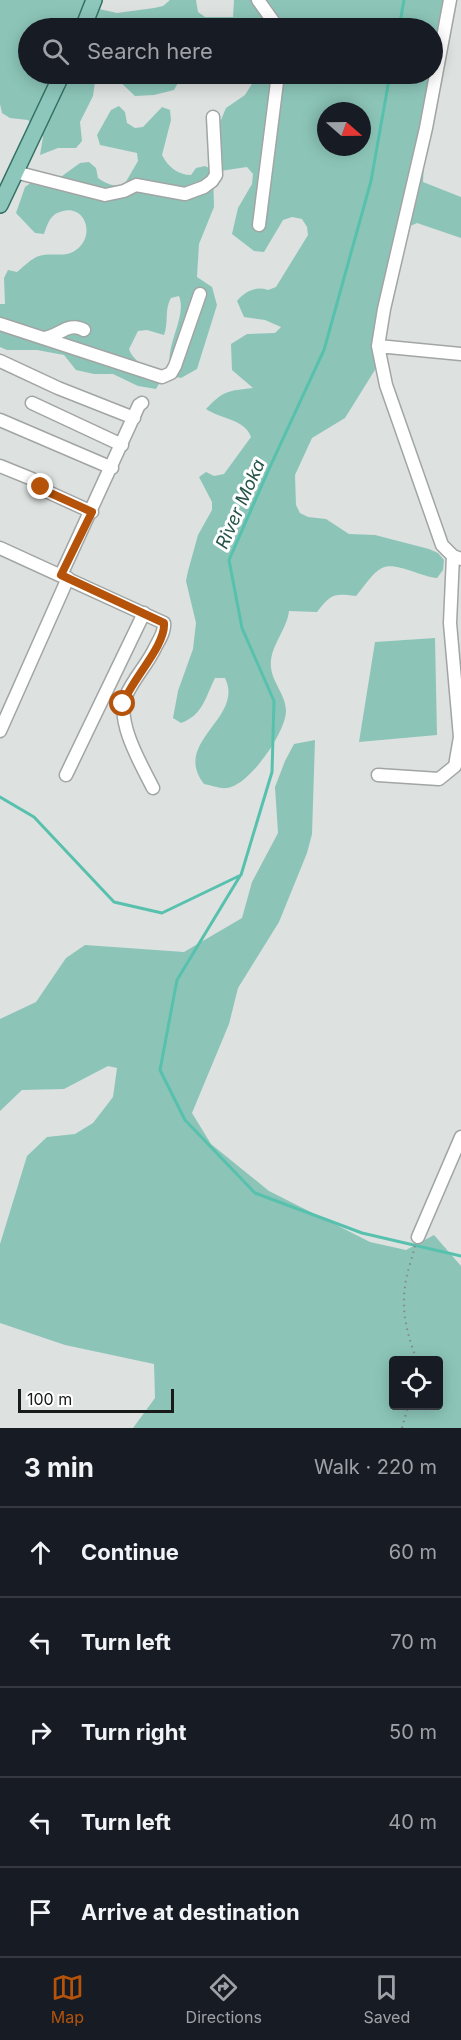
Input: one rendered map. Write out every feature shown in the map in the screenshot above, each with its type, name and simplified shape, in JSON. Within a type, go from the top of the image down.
[{"type":"main road","points":[[87,18],[94,0]]},
{"type":"main road","points":[[0,205],[57,84]]},
{"type":"street","points":[[258,0],[271,18]]},
{"type":"street","points":[[443,37],[450,0]]},
{"type":"street","points":[[259,225],[277,84]]},
{"type":"street","points":[[378,775],[439,779],[455,766],[460,737],[450,623],[457,557],[442,545],[386,385],[378,346],[384,309],[434,84]]},
{"type":"street","points":[[15,172],[105,195],[124,191],[136,185],[185,195],[212,181],[216,175],[213,117]]},
{"type":"street","points":[[0,324],[156,376],[165,376],[171,373],[175,366],[200,294]]},
{"type":"street","points":[[44,338],[72,326],[78,326],[84,330]]},
{"type":"street","points":[[378,346],[461,354]]},
{"type":"street","points":[[0,361],[58,388],[134,418]]},
{"type":"street","points":[[32,403],[122,445]]},
{"type":"street","points":[[0,731],[111,468],[139,405],[142,403]]},
{"type":"street","points":[[0,420],[111,468]]},
{"type":"street","points":[[0,466],[32,479],[48,492],[92,512]]},
{"type":"street","points":[[0,548],[162,621],[164,626],[147,664],[126,695],[123,711],[127,729],[153,788]]},
{"type":"street","points":[[66,775],[144,613]]},
{"type":"street","points":[[418,1237],[461,1137]]},
{"type":"path","points":[[414,1252],[405,1287],[405,1313],[411,1346],[415,1356]]},
{"type":"path","points":[[402,1428],[407,1410]]},
{"type":"green space","points":[[0,0],[101,0],[99,9],[117,13],[163,6],[170,0],[196,0],[198,12],[205,17],[233,17],[234,0],[450,0],[443,44],[443,18],[18,18],[18,84],[95,84],[93,96],[80,122],[82,141],[76,148],[58,148],[40,155],[43,137],[28,120],[10,118],[2,113],[0,104]]},
{"type":"green space","points":[[122,84],[177,84],[174,90],[154,95],[135,96]]},
{"type":"green space","points":[[252,84],[437,84],[423,182],[461,197],[461,238],[417,223],[408,227],[378,365],[345,418],[312,438],[295,475],[296,505],[300,513],[308,517],[326,519],[349,534],[375,535],[429,549],[438,553],[444,560],[443,570],[437,578],[387,566],[375,573],[356,596],[333,596],[317,612],[289,611],[271,660],[272,673],[284,699],[286,711],[280,732],[265,757],[246,778],[227,788],[204,784],[196,769],[196,755],[201,743],[226,706],[228,692],[225,678],[215,678],[199,711],[188,720],[181,723],[173,718],[178,691],[193,649],[196,623],[186,581],[198,535],[212,510],[212,502],[199,477],[206,472],[214,476],[224,474],[251,437],[243,426],[206,409],[227,392],[253,388],[232,370],[231,344],[247,334],[275,333],[281,327],[265,320],[244,317],[237,301],[251,290],[268,290],[276,287],[308,235],[307,227],[302,219],[292,217],[283,220],[264,252],[254,251],[232,234],[238,208],[252,184],[253,174],[247,167],[220,171],[215,134],[226,108],[245,95]]},
{"type":"green space","points":[[119,106],[125,112],[127,123],[135,128],[143,127],[162,107],[170,110],[171,120],[162,155],[164,159],[170,167],[186,175],[191,175],[196,168],[205,166],[213,170],[214,207],[199,244],[197,277],[212,287],[217,305],[197,369],[181,378],[172,376],[170,365],[172,344],[180,314],[179,296],[171,298],[169,303],[164,335],[147,330],[138,331],[129,349],[139,362],[161,380],[156,389],[138,386],[113,374],[94,374],[76,370],[64,355],[37,350],[7,350],[0,347],[0,304],[5,304],[4,278],[8,270],[17,272],[39,256],[72,252],[82,244],[86,232],[81,215],[70,210],[59,212],[52,217],[44,234],[35,233],[16,213],[25,187],[32,182],[58,179],[80,163],[89,162],[96,168],[98,178],[104,182],[110,185],[124,185],[138,161],[137,153],[100,145],[97,135],[111,110]]},
{"type":"green space","points":[[435,638],[437,735],[359,742],[375,642]]},
{"type":"green space","points":[[315,740],[312,834],[307,853],[279,922],[238,988],[229,1024],[192,1113],[211,1144],[269,1191],[370,1242],[406,1250],[434,1235],[461,1266],[461,1428],[133,1428],[155,1398],[154,1364],[65,1345],[0,1323],[0,1244],[27,1156],[47,1137],[75,1134],[93,1123],[113,1097],[117,1068],[108,1066],[64,1089],[22,1090],[0,1111],[0,1019],[36,1002],[66,958],[85,945],[184,952],[242,918],[252,882],[278,833],[275,787],[294,744]]},
{"type":"waterway","name":"River Moka","points":[[401,18],[404,0]]},
{"type":"waterway","name":"River Moka","points":[[0,797],[34,817],[114,902],[162,913],[241,875],[272,772],[274,701],[242,628],[229,560],[324,350],[371,181],[388,84]]},
{"type":"waterway","points":[[240,876],[177,980],[160,1070],[185,1120],[255,1193],[362,1233],[461,1256]]},
{"type":"route","points":[[41,487],[92,512],[61,575],[164,623],[151,657],[123,704]]}]
